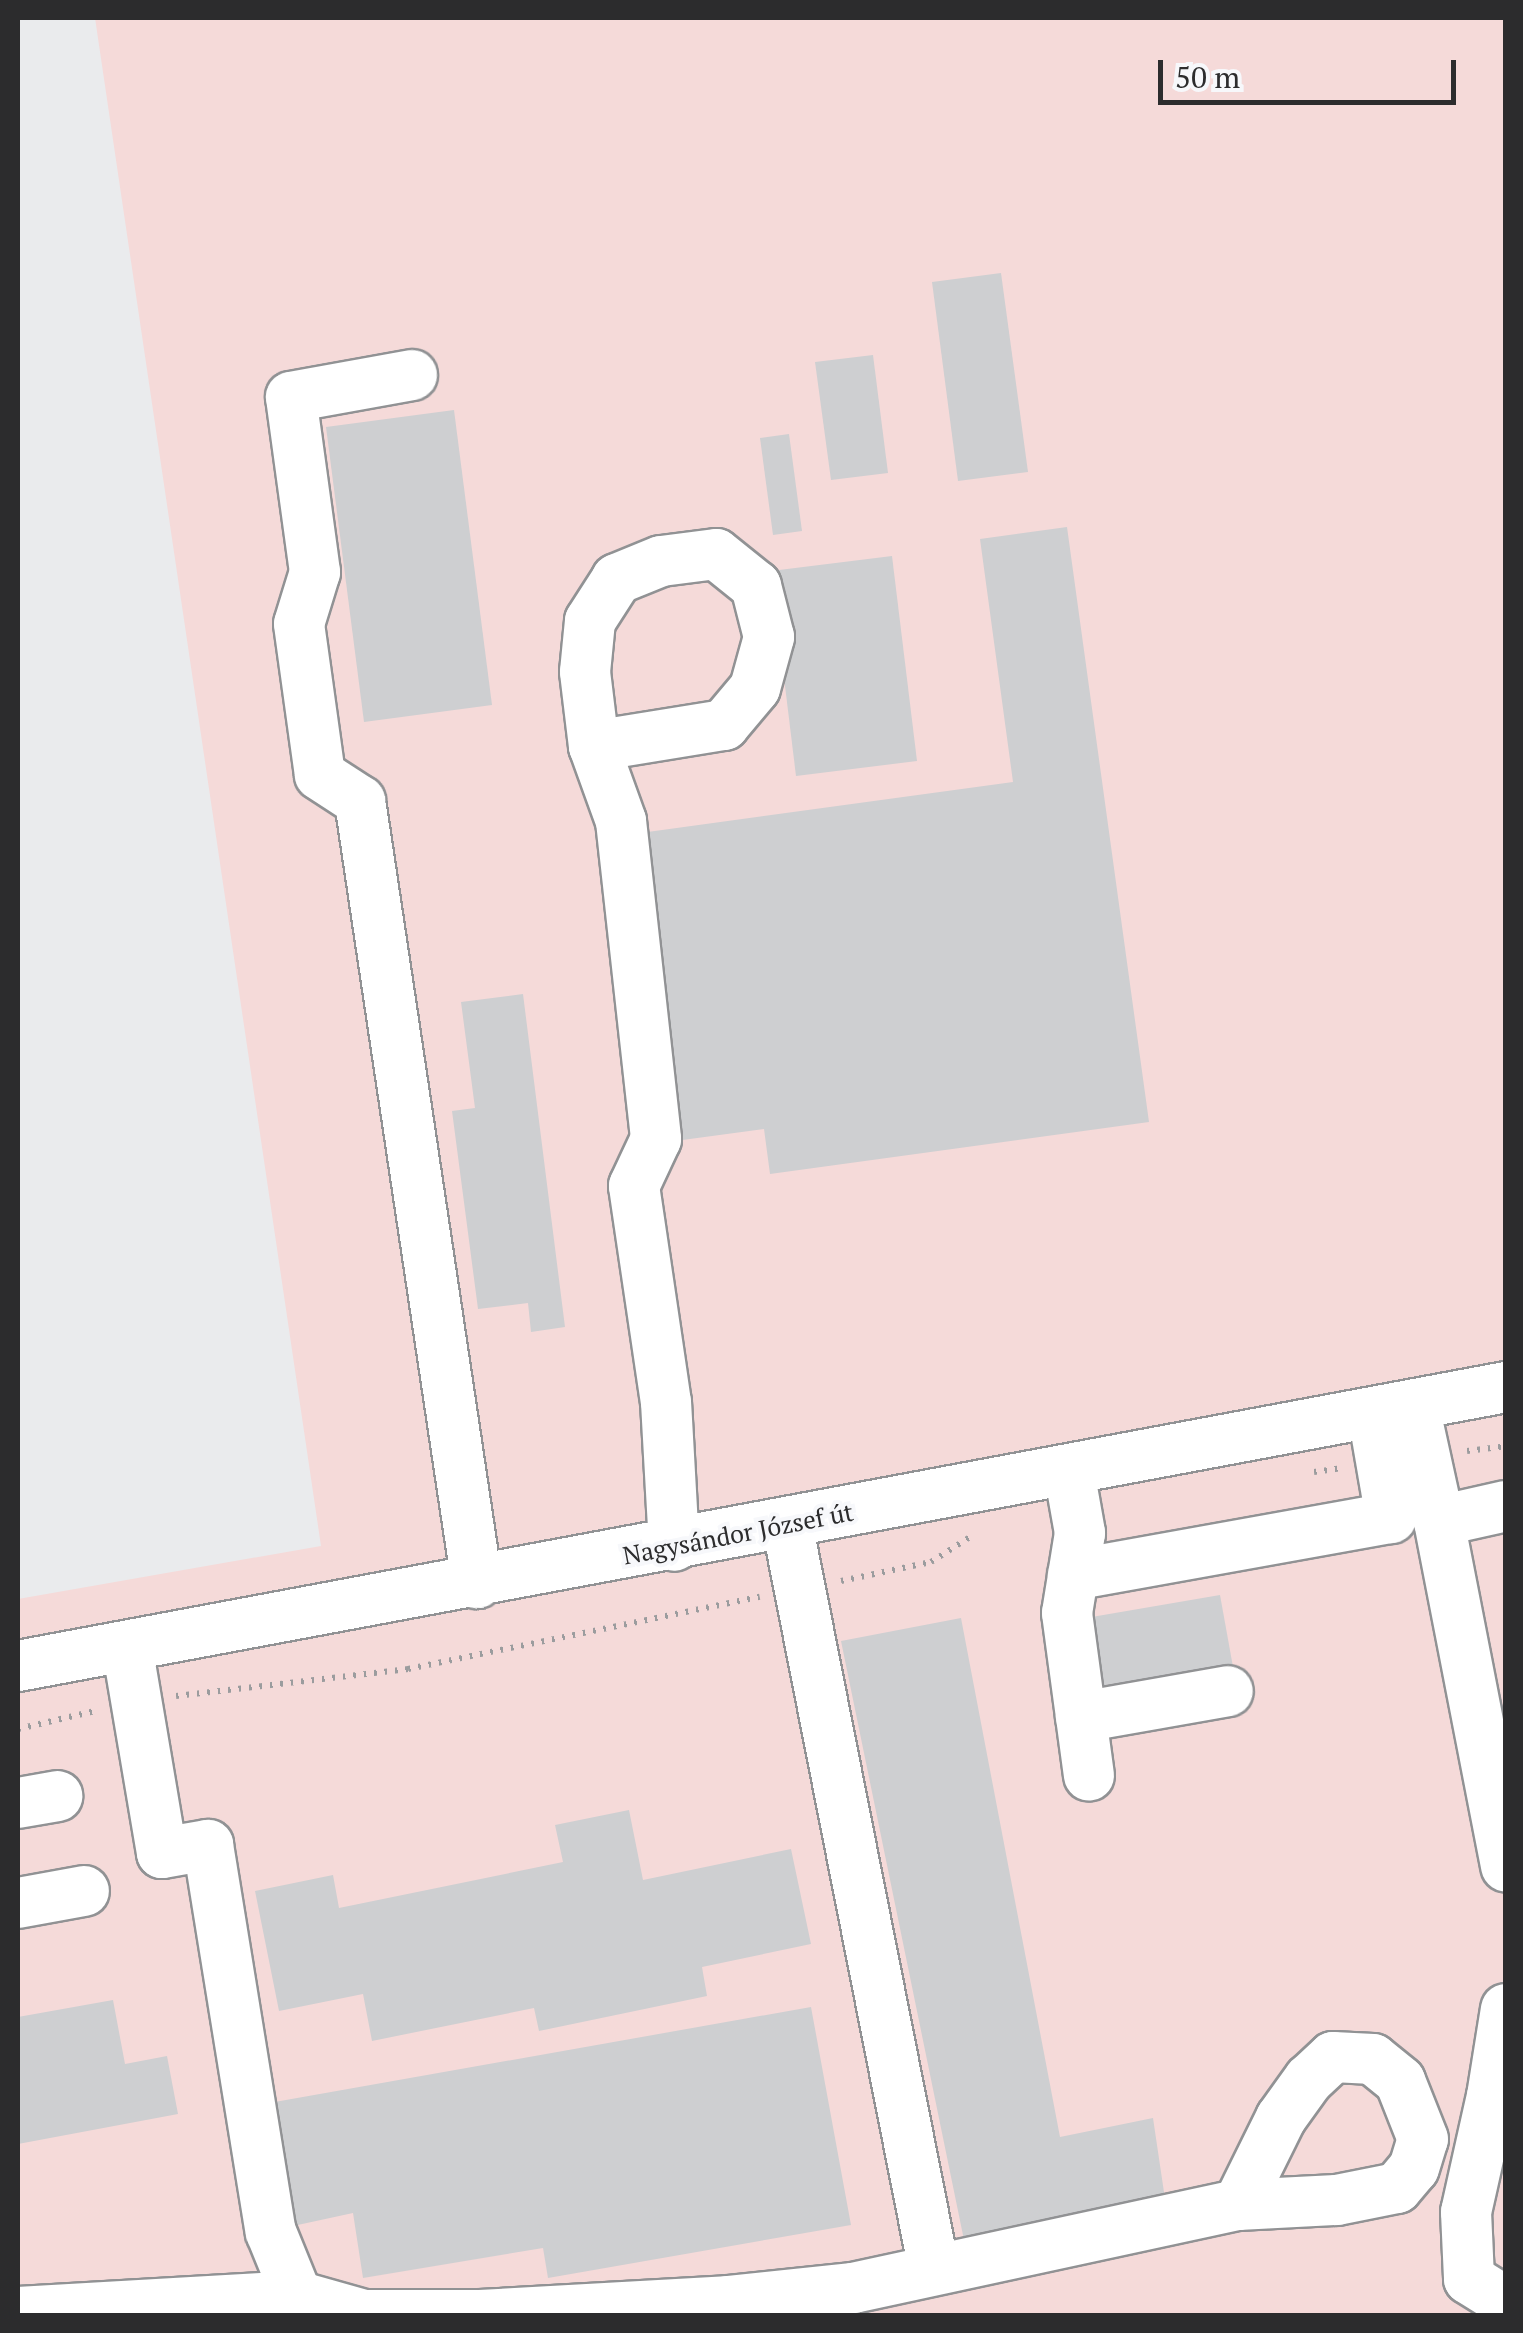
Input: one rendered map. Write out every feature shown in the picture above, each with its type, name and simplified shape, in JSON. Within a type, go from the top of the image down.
[{"type":"street","points":[[412,375],[291,397],[315,572],[298,624],[320,775],[360,801],[477,1583]]},
{"type":"street","points":[[594,746],[621,820],[656,1139],[634,1186],[666,1402],[674,1546]]},
{"type":"street","name":"Nagysándor József út","points":[[18,1666],[1437,1404],[1506,1387]]},
{"type":"street","points":[[1437,1404],[1438,1521],[1506,1867]]},
{"type":"street","points":[[1073,1575],[1391,1518],[1437,1404]]},
{"type":"street","points":[[1069,1471],[1080,1533],[1067,1613],[1089,1776]]},
{"type":"street","points":[[1438,1521],[1506,1506]]},
{"type":"street","points":[[787,1524],[934,2268]]},
{"type":"street","points":[[127,1646],[162,1853],[208,1845],[271,2232],[297,2296]]},
{"type":"street","points":[[1081,1717],[1228,1691]]},
{"type":"street","points":[[18,1903],[84,1891]]},
{"type":"street","points":[[1506,2009],[1492,2096],[1466,2212],[1469,2279],[1506,2302]]},
{"type":"street","points":[[18,2312],[297,2296],[364,2315],[480,2316],[818,2292],[1238,2204]]},
{"type":"shaded area","points":[[95,18],[1505,18],[1505,2315],[18,2316],[18,1599],[321,1546]]},
{"type":"building","points":[[1001,273],[1028,472],[958,481],[932,282]]},
{"type":"building","points":[[873,355],[888,473],[831,480],[815,362]]},
{"type":"building","points":[[454,410],[492,705],[364,722],[326,427]]},
{"type":"building","points":[[789,434],[802,531],[773,535],[760,438]]},
{"type":"building","points":[[1067,527],[1149,1122],[770,1174],[764,1129],[675,1141],[633,834],[1013,782],[980,539]]},
{"type":"building","points":[[892,556],[917,761],[796,776],[771,571]]},
{"type":"building","points":[[523,994],[565,1327],[531,1332],[528,1303],[478,1309],[452,1111],[475,1108],[461,1002]]},
{"type":"building","points":[[1220,1595],[1235,1678],[1094,1702],[1080,1619]]},
{"type":"building","points":[[961,1618],[1060,2137],[1153,2118],[1165,2199],[964,2240],[841,1641]]},
{"type":"building","points":[[629,1810],[643,1880],[791,1849],[811,1944],[702,1967],[707,1996],[539,2031],[534,2008],[372,2041],[363,1994],[279,2011],[255,1891],[333,1875],[339,1908],[563,1862],[555,1825]]},
{"type":"building","points":[[113,2000],[125,2064],[167,2056],[178,2114],[18,2144],[18,2017]]},
{"type":"building","points":[[811,2007],[851,2225],[548,2278],[543,2248],[363,2278],[353,2213],[293,2226],[269,2103]]}]
